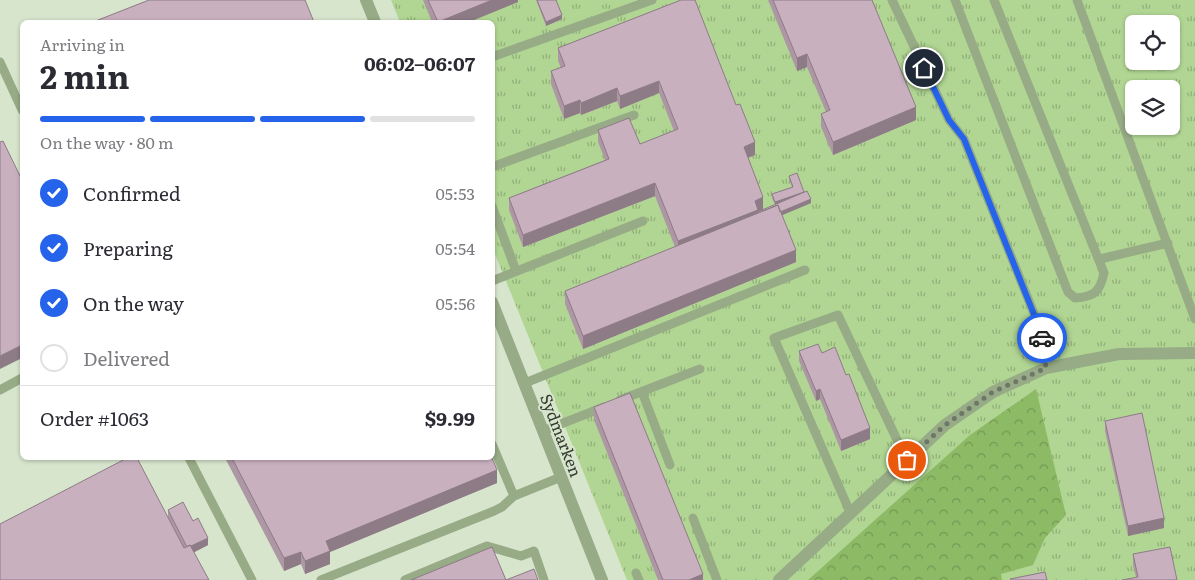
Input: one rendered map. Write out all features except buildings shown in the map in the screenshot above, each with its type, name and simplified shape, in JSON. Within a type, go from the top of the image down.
[{"type":"street","points":[[366,0],[374,20]]},
{"type":"street","name":"Sydmarken","points":[[495,310],[602,580]]},
{"type":"street","points":[[778,580],[945,425],[993,392],[1046,368],[1120,354],[1195,353]]},
{"type":"lane","points":[[495,56],[652,0]]},
{"type":"lane","points":[[892,0],[949,120],[964,139],[1041,332],[1046,368]]},
{"type":"lane","points":[[955,0],[1068,292],[1075,298],[1088,298],[1098,291],[1104,274],[1100,259],[994,0]]},
{"type":"lane","points":[[1077,0],[1195,319]]},
{"type":"lane","points":[[0,62],[20,106]]},
{"type":"lane","points":[[495,166],[634,115]]},
{"type":"lane","points":[[495,214],[516,271]]},
{"type":"lane","points":[[495,280],[643,220]]},
{"type":"lane","points":[[1100,259],[1168,242]]},
{"type":"lane","points":[[524,383],[805,270]]},
{"type":"lane","points":[[850,512],[774,338],[838,315],[907,460]]},
{"type":"lane","points":[[543,431],[700,368]]},
{"type":"lane","points":[[0,390],[20,379]]},
{"type":"lane","points":[[642,392],[670,465]]},
{"type":"lane","points":[[495,451],[514,496]]},
{"type":"lane","points":[[190,460],[252,580]]},
{"type":"lane","points":[[321,580],[494,511],[502,507],[514,496],[561,477]]},
{"type":"lane","points":[[692,518],[717,580]]},
{"type":"lane","points":[[405,580],[487,546],[521,556],[534,551],[544,580]]},
{"type":"green space","points":[[391,0],[1195,0],[1195,580],[627,580],[495,254],[495,20],[399,20]]},
{"type":"green space","points":[[1036,389],[1066,515],[1045,538],[1033,565],[1001,574],[1002,580],[808,580],[970,435]]},
{"type":"way so far","points":[[907,460],[945,425],[993,392],[1046,368],[1042,338]]},
{"type":"route","points":[[924,68],[949,120],[964,139],[1042,338]]}]
